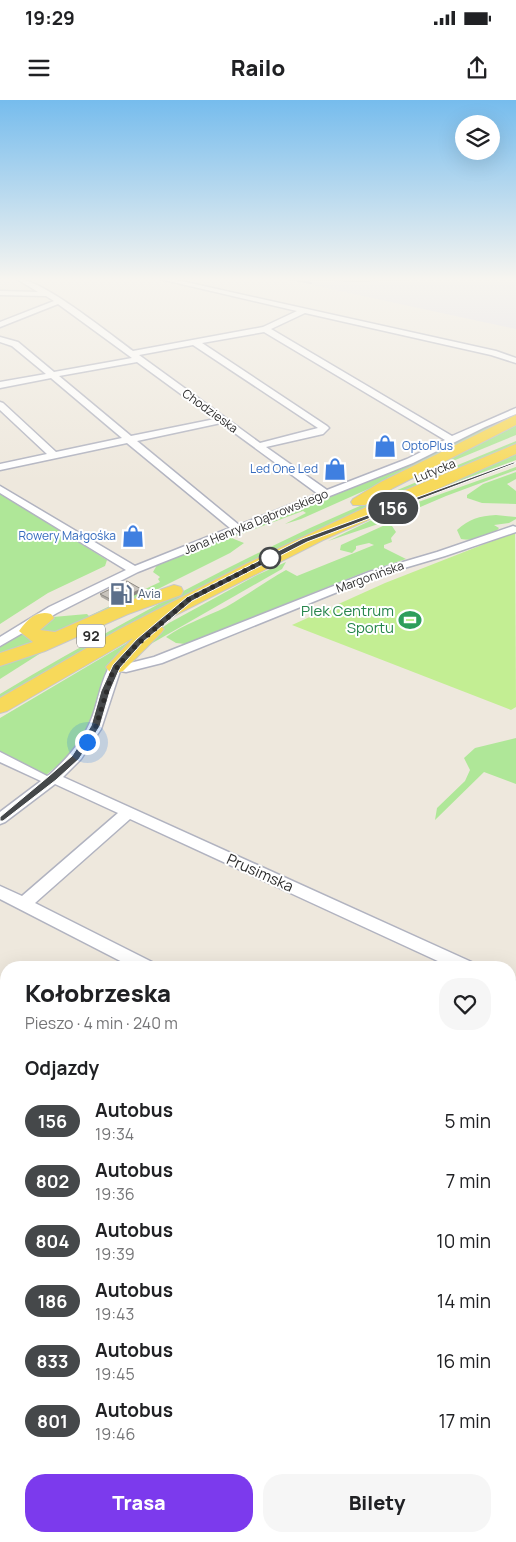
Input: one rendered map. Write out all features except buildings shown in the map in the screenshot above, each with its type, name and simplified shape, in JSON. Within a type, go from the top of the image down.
[{"type":"main road","points":[[355,504],[387,484],[516,419]]},
{"type":"main road","name":"Lutycka","points":[[355,504],[516,438]]},
{"type":"main road","name":"Lutycka","points":[[304,541],[516,449]]},
{"type":"main road","points":[[304,541],[516,464]]},
{"type":"main road","name":"Jana Henryka Dąbrowskiego","points":[[0,707],[89,654],[182,595],[271,543],[355,504]]},
{"type":"main road","name":"Jana Henryka Dąbrowskiego","points":[[0,688],[182,595],[304,541]]},
{"type":"main road","points":[[0,660],[121,610],[182,595]]},
{"type":"main road","points":[[116,667],[182,595]]},
{"type":"main road","points":[[44,618],[29,631],[37,637],[56,638]]},
{"type":"street","points":[[18,346],[229,523],[238,528]]},
{"type":"street","name":"Chodzieska","points":[[120,346],[325,494]]},
{"type":"street","points":[[0,385],[182,346]]},
{"type":"street","points":[[201,346],[324,428],[320,432],[258,446]]},
{"type":"street","points":[[294,346],[452,440]]},
{"type":"street","points":[[461,346],[500,355],[516,361]]},
{"type":"street","points":[[0,405],[54,456]]},
{"type":"street","name":"Jana Henryka Dąbrowskiego","points":[[0,642],[52,610],[134,570],[410,461],[516,411]]},
{"type":"street","points":[[0,467],[222,420]]},
{"type":"street","points":[[0,489],[134,570]]},
{"type":"street","name":"Margonińska","points":[[116,667],[126,668],[158,660],[382,571],[435,556],[515,528]]},
{"type":"street","points":[[0,819],[47,778],[76,758],[96,726],[106,691],[116,667]]},
{"type":"street","name":"Prusimska","points":[[0,756],[455,961]]},
{"type":"street","points":[[24,904],[128,813]]},
{"type":"street","points":[[0,892],[136,961]]},
{"type":"green space","points":[[516,413],[516,416],[393,478],[301,519],[285,524],[306,513],[303,511],[236,536],[232,534],[411,462],[469,433]]},
{"type":"green space","points":[[516,422],[516,435],[397,484]]},
{"type":"green space","points":[[516,441],[516,446],[411,490],[0,702],[0,694],[153,607],[231,567],[310,528]]},
{"type":"green space","points":[[516,453],[516,460],[440,488]]},
{"type":"green space","points":[[516,467],[516,470],[446,496],[390,520],[328,541],[382,515]]},
{"type":"green space","points":[[516,472],[516,479],[507,484],[516,491],[516,504],[482,503],[467,498],[467,495],[483,484]]},
{"type":"green space","points":[[0,493],[107,560],[105,566],[48,593],[0,624]]},
{"type":"green space","points":[[496,515],[516,517],[516,519],[509,523],[494,525],[499,528],[487,537],[471,540],[461,539],[457,530],[466,523],[479,517]]},
{"type":"green space","points":[[385,525],[392,526],[396,532],[391,538],[392,542],[384,545],[384,548],[406,559],[365,572],[185,644],[176,643],[166,637],[188,624],[226,607],[286,570],[297,576],[374,545],[369,543],[356,546],[352,553],[340,550],[341,545]]},
{"type":"green space","name":"Plek Centrum Sportu","points":[[515,532],[516,707],[511,710],[292,625],[385,583]]},
{"type":"green space","points":[[223,537],[229,537],[244,543],[230,553],[128,604],[55,635],[42,635],[37,626],[53,617],[87,614],[89,616],[160,582],[158,579],[160,577],[153,572],[157,565]]},
{"type":"green space","points":[[286,562],[282,569],[142,649],[150,636],[169,623],[257,575]]},
{"type":"green space","points":[[23,634],[36,641],[0,657],[0,647],[17,635]]},
{"type":"green space","points":[[142,634],[106,675],[89,726],[81,741],[68,757],[46,775],[0,753],[0,718]]},
{"type":"green space","points":[[55,644],[0,679],[0,664]]},
{"type":"green space","points":[[516,738],[516,784],[484,772],[435,820],[437,808],[465,781],[470,770],[464,758],[475,748]]},
{"type":"bus line","name":"156","points":[[0,819],[76,758],[96,726],[109,681],[116,667],[140,641],[189,599],[304,541],[516,463]]},
{"type":"place","name":"OptoPlus","points":[[385,446]]},
{"type":"place","name":"Led One Led","points":[[335,469]]},
{"type":"place","name":"Rowery Małgośka","points":[[133,536]]},
{"type":"place","name":"Avia","points":[[121,594]]},
{"type":"place","name":"Plek Centrum Sportu","points":[[410,620]]},
{"type":"route","points":[[87,742],[96,726],[112,674],[124,657],[189,599],[270,558]]}]
